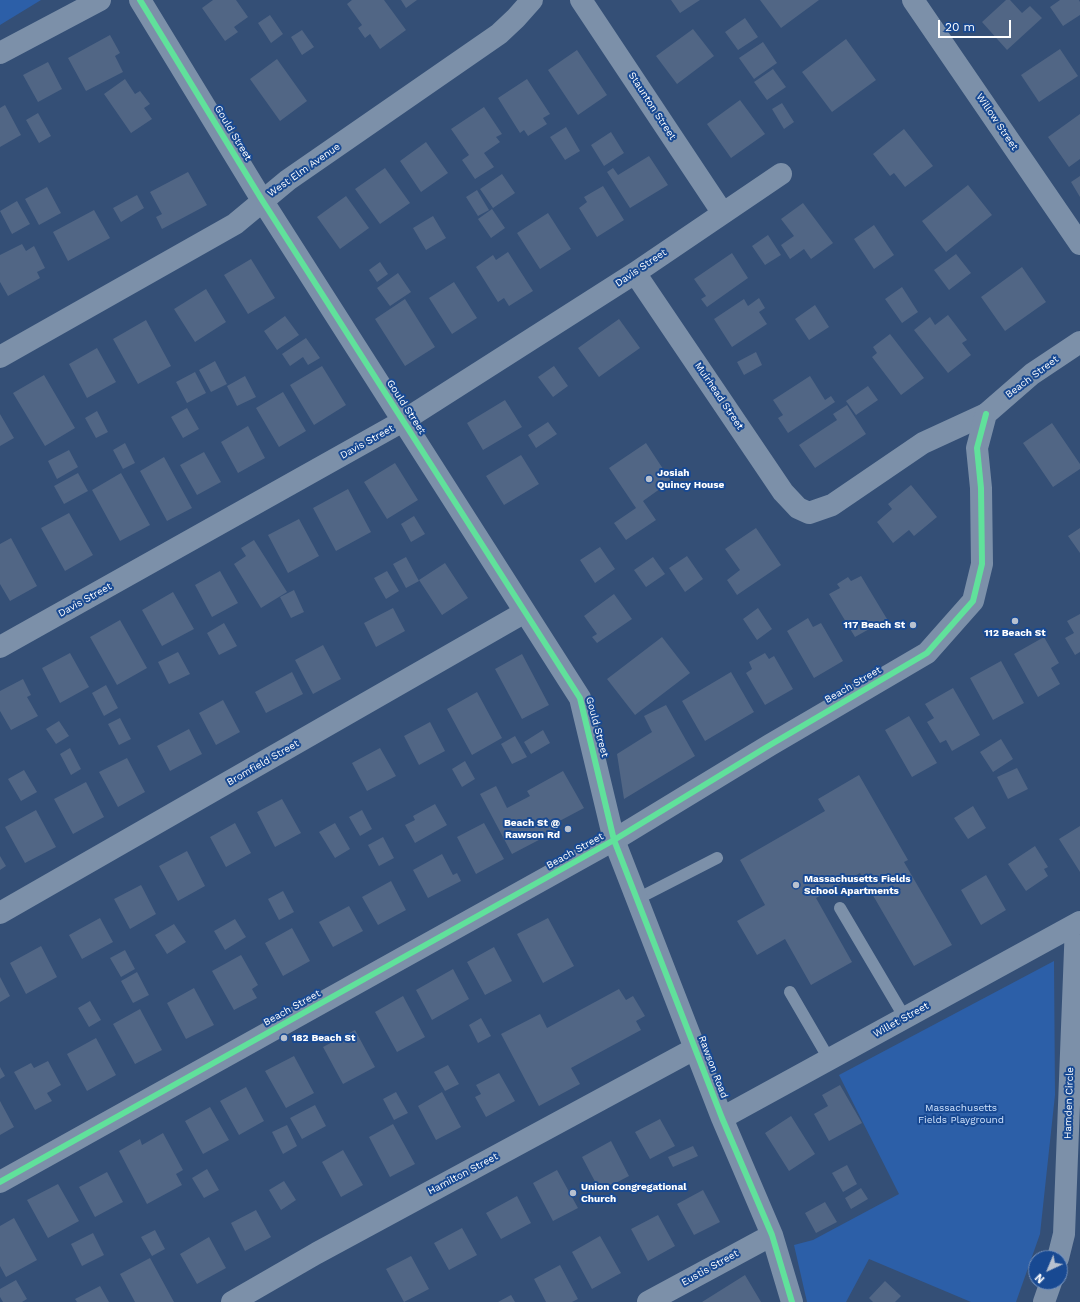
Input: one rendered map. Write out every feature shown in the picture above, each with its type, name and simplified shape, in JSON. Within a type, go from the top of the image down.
[{"type":"street","points":[[0,53],[100,0]]},
{"type":"street","name":"Gould Street","points":[[140,0],[262,200],[580,698],[614,840]]},
{"type":"street","name":"West Elm Avenue","points":[[0,357],[235,224],[262,200],[288,180],[499,34],[532,0]]},
{"type":"street","name":"Staunton Street","points":[[581,0],[722,212]]},
{"type":"street","name":"Willow Street","points":[[913,0],[1080,244]]},
{"type":"street","name":"Davis Street","points":[[0,647],[403,421],[635,273],[722,212],[781,174]]},
{"type":"street","name":"Muirhead Street","points":[[635,273],[783,492],[798,508],[809,513]]},
{"type":"street","name":"Beach Street","points":[[809,513],[832,505],[923,443],[986,414],[1032,374],[1080,342]]},
{"type":"street","name":"Beach Street","points":[[0,1182],[614,840],[770,745],[927,653],[973,602],[982,564],[980,488],[977,448],[986,414]]},
{"type":"street","name":"Bromfield Street","points":[[0,913],[525,612]]},
{"type":"street","name":"Rawson Road","points":[[614,840],[722,1118],[772,1235],[792,1302]]},
{"type":"street","name":"Willet Street","points":[[722,1118],[1078,923]]},
{"type":"street","name":"Hamden Circle","points":[[1060,1250],[1064,1234],[1078,923]]},
{"type":"street","name":"Hamilton Street","points":[[232,1302],[317,1253],[696,1048]]},
{"type":"street","name":"Eustis Street","points":[[648,1302],[772,1235]]},
{"type":"street","points":[[1044,1302],[1048,1290]]},
{"type":"lane","points":[[637,899],[717,858]]},
{"type":"lane","points":[[840,908],[905,1018]]},
{"type":"lane","points":[[790,992],[829,1059]]},
{"type":"green space","points":[[0,0],[41,0],[0,25]]},
{"type":"green space","name":"Massachusetts Fields Playground","points":[[1054,961],[1055,1095],[1040,1234],[1034,1250],[1028,1250],[1028,1268],[1016,1302],[971,1302],[869,1259],[846,1302],[807,1302],[794,1245],[813,1240],[899,1194],[839,1075]]},
{"type":"building","points":[[213,0],[236,0],[248,17],[234,27],[238,32],[225,41],[202,8]]},
{"type":"building","points":[[352,0],[384,0],[406,30],[380,49],[370,34],[365,38],[358,28],[362,25],[347,4]]},
{"type":"building","points":[[401,0],[417,0],[406,8]]},
{"type":"building","points":[[671,0],[700,0],[680,13]]},
{"type":"building","points":[[760,0],[819,0],[781,28]]},
{"type":"building","points":[[1006,0],[1010,0],[1022,13],[1030,6],[1042,18],[1007,50],[982,22]]},
{"type":"building","points":[[1060,0],[1079,0],[1080,2],[1080,15],[1063,26],[1050,7]]},
{"type":"building","points":[[270,15],[283,34],[271,43],[258,23]]},
{"type":"building","points":[[745,18],[758,37],[738,50],[725,32]]},
{"type":"building","points":[[693,29],[714,56],[677,84],[656,56]]},
{"type":"building","points":[[302,30],[314,47],[302,55],[291,37]]},
{"type":"building","points":[[110,35],[120,53],[115,56],[123,72],[86,91],[68,58]]},
{"type":"building","points":[[846,39],[876,80],[832,112],[802,72]]},
{"type":"building","points":[[763,42],[777,63],[754,79],[739,58]]},
{"type":"building","points":[[1060,49],[1078,76],[1039,102],[1021,75]]},
{"type":"building","points":[[577,50],[607,95],[578,115],[548,70]]},
{"type":"building","points":[[277,59],[307,101],[280,121],[250,79]]},
{"type":"building","points":[[48,62],[62,89],[38,102],[23,75]]},
{"type":"building","points":[[773,69],[786,87],[767,100],[754,82]]},
{"type":"building","points":[[125,79],[135,94],[140,91],[150,104],[144,108],[152,119],[131,133],[104,94]]},
{"type":"building","points":[[527,79],[550,114],[543,118],[547,124],[528,136],[524,130],[520,133],[498,98]]},
{"type":"building","points":[[740,100],[765,134],[731,158],[707,124]]},
{"type":"building","points":[[782,103],[794,122],[784,129],[772,109]]},
{"type":"building","points":[[5,105],[21,135],[0,147],[0,108]]},
{"type":"building","points":[[484,107],[502,134],[496,137],[500,142],[484,153],[494,167],[475,179],[462,160],[469,155],[451,129]]},
{"type":"building","points":[[38,113],[51,136],[39,143],[26,120]]},
{"type":"building","points":[[1080,114],[1080,159],[1069,167],[1048,137]]},
{"type":"building","points":[[566,127],[580,151],[565,160],[550,137]]},
{"type":"building","points":[[904,129],[933,166],[905,187],[894,173],[890,176],[873,154]]},
{"type":"building","points":[[611,132],[624,153],[604,166],[591,145]]},
{"type":"building","points":[[426,142],[448,173],[421,192],[400,161]]},
{"type":"building","points":[[649,156],[668,185],[630,208],[607,172],[613,168],[618,175]]},
{"type":"building","points":[[385,168],[410,203],[380,224],[355,189]]},
{"type":"building","points":[[188,172],[207,205],[162,229],[156,217],[162,214],[150,192]]},
{"type":"building","points":[[502,174],[515,193],[493,208],[480,189]]},
{"type":"building","points":[[1080,176],[1080,197],[1071,182]]},
{"type":"building","points":[[968,185],[992,215],[946,252],[922,221]]},
{"type":"building","points":[[603,186],[624,220],[597,237],[579,208],[587,202],[584,197]]},
{"type":"building","points":[[47,187],[61,213],[39,225],[25,199]]},
{"type":"building","points":[[477,190],[489,210],[478,216],[466,197]]},
{"type":"building","points":[[137,195],[144,208],[121,222],[113,208]]},
{"type":"building","points":[[346,196],[369,228],[340,249],[317,217]]},
{"type":"building","points":[[17,201],[30,224],[12,234],[0,211]]},
{"type":"building","points":[[803,203],[833,243],[811,259],[804,249],[790,259],[781,245],[794,236],[781,219]]},
{"type":"building","points":[[492,209],[505,228],[491,238],[478,219]]},
{"type":"building","points":[[94,210],[110,238],[68,261],[53,232]]},
{"type":"building","points":[[548,213],[571,249],[540,269],[517,233]]},
{"type":"building","points":[[433,216],[446,238],[426,250],[413,228]]},
{"type":"building","points":[[874,225],[894,255],[874,269],[854,239]]},
{"type":"building","points":[[768,235],[781,255],[765,265],[752,246]]},
{"type":"building","points":[[22,244],[26,251],[34,246],[45,268],[37,272],[40,278],[8,296],[0,282],[0,255]]},
{"type":"building","points":[[508,252],[533,291],[509,306],[504,298],[498,302],[476,267],[493,255],[496,260]]},
{"type":"building","points":[[732,253],[748,278],[707,307],[701,299],[706,296],[694,279]]},
{"type":"building","points":[[956,254],[971,273],[949,290],[934,270]]},
{"type":"building","points":[[251,259],[275,298],[248,314],[224,275]]},
{"type":"building","points":[[380,262],[388,274],[377,282],[369,270]]},
{"type":"building","points":[[1022,267],[1046,302],[1005,331],[981,297]]},
{"type":"building","points":[[398,273],[411,292],[390,306],[377,288]]},
{"type":"building","points":[[454,282],[477,318],[452,334],[429,298]]},
{"type":"building","points":[[902,287],[918,312],[902,323],[885,299]]},
{"type":"building","points":[[206,289],[226,322],[195,342],[174,309]]},
{"type":"building","points":[[759,298],[765,308],[759,312],[767,324],[732,347],[714,319],[744,299],[748,306]]},
{"type":"building","points":[[405,299],[435,347],[405,366],[375,319]]},
{"type":"building","points":[[815,305],[829,327],[809,340],[795,319]]},
{"type":"building","points":[[948,315],[967,340],[962,343],[971,355],[948,373],[914,330],[930,317],[935,325]]},
{"type":"building","points":[[285,316],[299,335],[277,350],[264,331]]},
{"type":"building","points":[[619,319],[640,348],[599,377],[578,348]]},
{"type":"building","points":[[146,320],[171,366],[138,384],[113,339]]},
{"type":"building","points":[[890,334],[924,378],[901,395],[872,357],[877,353],[873,347]]},
{"type":"building","points":[[306,338],[320,358],[308,365],[303,357],[290,366],[282,354]]},
{"type":"building","points":[[97,348],[116,382],[87,398],[69,364]]},
{"type":"building","points":[[756,352],[762,365],[744,375],[737,362]]},
{"type":"building","points":[[215,361],[227,384],[211,392],[199,370]]},
{"type":"building","points":[[322,366],[346,405],[314,425],[290,385]]},
{"type":"building","points":[[554,366],[568,386],[553,397],[538,377]]},
{"type":"building","points":[[195,372],[206,393],[187,403],[176,382]]},
{"type":"building","points":[[44,375],[75,428],[45,446],[13,393]]},
{"type":"building","points":[[245,376],[256,397],[237,406],[227,386]]},
{"type":"building","points":[[810,376],[825,400],[831,396],[835,402],[788,433],[778,418],[783,415],[773,400]]},
{"type":"building","points":[[868,386],[878,400],[856,415],[846,401]]},
{"type":"building","points":[[283,392],[306,431],[279,447],[256,408]]},
{"type":"building","points":[[505,400],[522,427],[483,450],[467,423]]},
{"type":"building","points":[[847,405],[866,434],[815,468],[799,445],[837,420],[833,414]]},
{"type":"building","points":[[187,408],[199,429],[183,438],[171,417]]},
{"type":"building","points":[[97,411],[108,432],[96,438],[85,418]]},
{"type":"building","points":[[0,414],[14,438],[0,446]]},
{"type":"building","points":[[548,422],[557,434],[536,448],[528,435]]},
{"type":"building","points":[[1052,423],[1080,464],[1080,469],[1053,487],[1023,443]]},
{"type":"building","points":[[248,426],[265,458],[238,473],[221,442]]},
{"type":"building","points":[[125,443],[135,463],[123,469],[113,450]]},
{"type":"building","points":[[646,443],[671,481],[643,501],[656,520],[626,540],[614,523],[636,508],[609,468]]},
{"type":"building","points":[[69,450],[78,467],[57,479],[48,461]]},
{"type":"building","points":[[204,452],[221,482],[197,495],[180,465]]},
{"type":"building","points":[[521,455],[539,484],[504,505],[486,476]]},
{"type":"building","points":[[164,457],[192,508],[167,521],[140,471]]},
{"type":"building","points":[[395,463],[418,500],[387,519],[364,482]]},
{"type":"building","points":[[78,473],[88,491],[64,504],[54,486]]},
{"type":"building","points":[[121,473],[150,525],[120,541],[92,490]]},
{"type":"building","points":[[911,485],[937,517],[914,536],[909,530],[893,543],[877,522],[892,509],[888,504]]},
{"type":"building","points":[[348,489],[371,532],[336,551],[313,508]]},
{"type":"building","points":[[69,513],[93,555],[65,571],[41,528]]},
{"type":"building","points":[[414,516],[425,534],[411,542],[401,524]]},
{"type":"building","points":[[299,519],[319,556],[288,573],[268,535]]},
{"type":"building","points":[[756,528],[781,565],[737,595],[727,580],[740,570],[725,549]]},
{"type":"building","points":[[1080,528],[1080,553],[1068,536]]},
{"type":"building","points":[[11,538],[37,586],[10,601],[0,584],[0,544]]},
{"type":"building","points":[[254,540],[287,592],[261,608],[234,564],[246,556],[241,548]]},
{"type":"building","points":[[600,547],[615,569],[595,583],[580,560]]},
{"type":"building","points":[[687,556],[703,579],[685,592],[669,568]]},
{"type":"building","points":[[406,557],[419,581],[406,588],[393,564]]},
{"type":"building","points":[[653,557],[665,574],[646,587],[634,570]]},
{"type":"building","points":[[445,563],[468,598],[442,615],[419,580]]},
{"type":"building","points":[[220,571],[238,603],[212,617],[195,585]]},
{"type":"building","points":[[387,571],[399,591],[386,599],[374,578]]},
{"type":"building","points":[[861,576],[887,619],[855,637],[829,594],[840,588],[837,584],[848,577],[851,581]]},
{"type":"building","points":[[294,590],[304,612],[291,618],[280,597]]},
{"type":"building","points":[[173,592],[194,629],[162,646],[142,610]]},
{"type":"building","points":[[614,594],[632,619],[597,643],[592,637],[597,634],[584,616]]},
{"type":"building","points":[[393,608],[405,631],[376,647],[364,623]]},
{"type":"building","points":[[758,608],[772,629],[757,640],[743,619]]},
{"type":"building","points":[[1080,614],[1080,652],[1075,655],[1065,638],[1074,633],[1067,621]]},
{"type":"building","points":[[808,618],[813,627],[821,623],[843,661],[814,678],[787,631]]},
{"type":"building","points":[[120,620],[147,668],[117,685],[90,637]]},
{"type":"building","points":[[224,623],[237,646],[219,655],[207,633]]},
{"type":"building","points":[[662,637],[690,673],[635,715],[607,679]]},
{"type":"building","points":[[1044,637],[1059,663],[1051,668],[1060,684],[1038,697],[1014,654]]},
{"type":"building","points":[[323,645],[341,679],[313,694],[295,660]]},
{"type":"building","points":[[178,652],[190,674],[169,684],[158,662]]},
{"type":"building","points":[[70,653],[89,687],[60,703],[42,668]]},
{"type":"building","points":[[765,653],[769,659],[774,656],[793,689],[765,705],[746,673],[752,669],[749,662]]},
{"type":"building","points":[[522,654],[549,705],[522,719],[495,669]]},
{"type":"building","points":[[1001,661],[1024,703],[993,720],[970,678]]},
{"type":"building","points":[[292,672],[303,694],[266,713],[255,692]]},
{"type":"building","points":[[731,672],[754,712],[705,741],[682,701]]},
{"type":"building","points":[[23,679],[31,695],[27,697],[38,716],[11,730],[0,711],[0,691]]},
{"type":"building","points":[[106,685],[118,708],[104,716],[92,693]]},
{"type":"building","points":[[953,688],[980,735],[952,751],[946,740],[940,743],[927,722],[934,718],[925,704]]},
{"type":"building","points":[[477,692],[502,738],[472,755],[447,709]]},
{"type":"building","points":[[223,700],[240,732],[216,745],[199,713]]},
{"type":"building","points":[[666,705],[695,756],[624,799],[617,754],[652,732],[644,716]]},
{"type":"building","points":[[909,716],[937,763],[912,777],[885,730]]},
{"type":"building","points":[[120,718],[131,739],[119,745],[108,724]]},
{"type":"building","points":[[59,721],[69,736],[56,744],[46,729]]},
{"type":"building","points":[[430,722],[445,751],[419,765],[404,736]]},
{"type":"building","points":[[189,729],[202,754],[170,771],[157,746]]},
{"type":"building","points":[[543,730],[550,743],[531,754],[524,742]]},
{"type":"building","points":[[515,736],[527,757],[512,764],[501,744]]},
{"type":"building","points":[[1001,739],[1013,759],[993,772],[980,752]]},
{"type":"building","points":[[70,748],[81,769],[71,775],[60,754]]},
{"type":"building","points":[[380,748],[396,776],[367,791],[352,763]]},
{"type":"building","points":[[127,758],[145,792],[118,807],[99,772]]},
{"type":"building","points":[[465,761],[475,779],[462,787],[452,769]]},
{"type":"building","points":[[1017,768],[1028,789],[1008,799],[997,777]]},
{"type":"building","points":[[24,770],[37,792],[21,801],[8,779]]},
{"type":"building","points":[[563,771],[584,808],[552,825],[556,831],[512,854],[480,794],[496,786],[507,808],[530,796],[527,791]]},
{"type":"building","name":"Massachusetts Fields School Apartments","points":[[859,775],[908,860],[904,862],[952,945],[914,966],[860,873],[816,898],[852,962],[811,985],[785,939],[757,955],[737,921],[765,905],[740,860],[825,811],[818,799]]},
{"type":"building","points":[[86,782],[104,817],[73,834],[54,799]]},
{"type":"building","points":[[282,799],[301,833],[275,847],[257,812]]},
{"type":"building","points":[[435,804],[447,825],[415,843],[405,825],[415,820],[413,816]]},
{"type":"building","points":[[973,806],[986,828],[968,839],[954,818]]},
{"type":"building","points":[[36,810],[56,847],[25,863],[5,827]]},
{"type":"building","points":[[362,810],[372,829],[360,836],[349,817]]},
{"type":"building","points":[[235,823],[251,853],[226,867],[210,837]]},
{"type":"building","points":[[335,823],[350,849],[335,858],[319,832]]},
{"type":"building","points":[[484,823],[504,859],[476,874],[457,837]]},
{"type":"building","points":[[1080,826],[1080,872],[1059,839]]},
{"type":"building","points":[[383,837],[394,858],[379,866],[368,845]]},
{"type":"building","points":[[1035,846],[1048,867],[1044,869],[1048,876],[1026,891],[1008,864]]},
{"type":"building","points":[[187,851],[205,886],[178,901],[159,866]]},
{"type":"building","points":[[442,854],[453,875],[457,873],[461,881],[428,898],[413,870]]},
{"type":"building","points":[[0,856],[6,866],[0,870]]},
{"type":"building","points":[[986,875],[1006,910],[981,925],[961,890]]},
{"type":"building","points":[[391,881],[406,910],[378,925],[362,897]]},
{"type":"building","points":[[141,885],[156,914],[130,929],[114,899]]},
{"type":"building","points":[[283,891],[294,912],[279,920],[268,899]]},
{"type":"building","points":[[349,906],[363,931],[333,947],[319,922]]},
{"type":"building","points":[[100,918],[113,942],[82,959],[69,935]]},
{"type":"building","points":[[548,918],[574,966],[543,983],[517,934]]},
{"type":"building","points":[[235,919],[246,937],[225,950],[214,931]]},
{"type":"building","points":[[174,924],[186,942],[167,954],[155,935]]},
{"type":"building","points":[[292,928],[310,961],[283,976],[265,943]]},
{"type":"building","points":[[41,946],[57,977],[26,994],[10,963]]},
{"type":"building","points":[[494,947],[512,981],[485,995],[467,962]]},
{"type":"building","points":[[125,950],[135,969],[121,977],[110,958]]},
{"type":"building","points":[[241,955],[258,985],[252,989],[257,998],[234,1010],[212,971]]},
{"type":"building","points":[[453,969],[469,999],[432,1020],[416,990]]},
{"type":"building","points":[[137,972],[149,995],[133,1003],[121,981]]},
{"type":"building","points":[[0,977],[10,996],[0,1002]]},
{"type":"building","points":[[194,988],[214,1025],[186,1039],[167,1003]]},
{"type":"building","points":[[619,989],[626,1000],[633,996],[645,1016],[636,1021],[641,1030],[571,1068],[580,1084],[539,1106],[501,1034],[540,1014],[547,1028]]},
{"type":"building","points":[[403,996],[425,1037],[397,1052],[375,1012]]},
{"type":"building","points":[[90,1001],[101,1020],[89,1027],[78,1008]]},
{"type":"building","points":[[140,1009],[162,1050],[135,1064],[113,1024]]},
{"type":"building","points":[[481,1018],[491,1036],[478,1043],[469,1025]]},
{"type":"building","points":[[355,1030],[375,1067],[343,1084],[323,1047]]},
{"type":"building","points":[[96,1038],[116,1075],[87,1091],[67,1054]]},
{"type":"building","points":[[294,1056],[314,1093],[286,1108],[265,1071]]},
{"type":"building","points":[[48,1061],[61,1085],[47,1093],[52,1101],[35,1110],[14,1072],[31,1063],[34,1068]]},
{"type":"building","points":[[448,1065],[459,1084],[445,1091],[434,1072]]},
{"type":"building","points":[[0,1067],[5,1076],[0,1079]]},
{"type":"building","points":[[499,1073],[515,1101],[486,1117],[475,1097],[481,1094],[476,1085]]},
{"type":"building","points":[[840,1085],[862,1123],[829,1141],[814,1114],[828,1106],[822,1095]]},
{"type":"building","points":[[246,1087],[264,1121],[239,1135],[220,1101]]},
{"type":"building","points":[[396,1092],[408,1113],[394,1120],[383,1099]]},
{"type":"building","points":[[442,1092],[461,1127],[436,1140],[418,1106]]},
{"type":"building","points":[[0,1101],[14,1127],[0,1135]]},
{"type":"building","points":[[315,1105],[326,1126],[302,1139],[290,1118]]},
{"type":"building","points":[[210,1107],[229,1140],[203,1154],[185,1121]]},
{"type":"building","points":[[791,1116],[815,1154],[789,1171],[765,1133]]},
{"type":"building","points":[[660,1119],[675,1146],[650,1159],[635,1132]]},
{"type":"building","points":[[393,1124],[415,1164],[390,1177],[369,1137]]},
{"type":"building","points":[[287,1125],[297,1146],[283,1154],[272,1132]]},
{"type":"building","points":[[163,1133],[183,1170],[176,1174],[182,1185],[147,1204],[119,1151],[140,1139],[142,1145]]},
{"type":"building","points":[[611,1141],[629,1176],[600,1191],[582,1157]]},
{"type":"building","points":[[693,1146],[698,1156],[673,1167],[668,1157]]},
{"type":"building","points":[[343,1150],[363,1185],[341,1197],[322,1162]]},
{"type":"building","points":[[847,1165],[857,1184],[843,1192],[832,1173]]},
{"type":"building","points":[[207,1169],[219,1190],[204,1198],[192,1178]]},
{"type":"building","points":[[557,1170],[578,1208],[553,1221],[533,1183]]},
{"type":"building","points":[[107,1172],[123,1202],[95,1217],[79,1187]]},
{"type":"building","points":[[284,1181],[296,1200],[281,1210],[269,1190]]},
{"type":"building","points":[[58,1184],[79,1221],[48,1238],[27,1200]]},
{"type":"building","points":[[861,1188],[868,1199],[851,1209],[845,1198]]},
{"type":"building","points":[[703,1190],[720,1222],[694,1235],[677,1204]]},
{"type":"building","points":[[517,1196],[531,1223],[501,1239],[486,1213]]},
{"type":"building","points":[[825,1202],[837,1222],[816,1233],[805,1213]]},
{"type":"building","points":[[256,1210],[271,1237],[245,1251],[231,1223]]},
{"type":"building","points":[[658,1215],[675,1246],[648,1261],[631,1229]]},
{"type":"building","points":[[14,1218],[37,1260],[6,1277],[0,1266],[0,1226]]},
{"type":"building","points":[[462,1228],[477,1255],[449,1270],[434,1243]]},
{"type":"building","points":[[155,1230],[165,1249],[152,1256],[141,1237]]},
{"type":"building","points":[[93,1233],[104,1255],[82,1266],[71,1244]]},
{"type":"building","points":[[600,1236],[621,1273],[592,1289],[572,1252]]},
{"type":"building","points":[[209,1237],[226,1268],[197,1284],[180,1254]]},
{"type":"building","points":[[411,1256],[429,1289],[404,1302],[386,1269]]},
{"type":"building","points":[[150,1258],[174,1302],[135,1302],[120,1274]]},
{"type":"building","points":[[560,1265],[578,1299],[572,1302],[546,1302],[534,1279]]},
{"type":"building","points":[[745,1275],[761,1302],[702,1302]]},
{"type":"building","points":[[16,1280],[27,1299],[22,1302],[3,1302],[0,1297],[0,1289]]},
{"type":"building","points":[[885,1281],[901,1296],[895,1302],[873,1302],[869,1298]]},
{"type":"building","points":[[100,1286],[109,1302],[77,1302],[75,1299]]},
{"type":"building","points":[[511,1295],[515,1302],[498,1302]]},
{"type":"cycle path","points":[[140,0],[262,200],[580,698],[614,840],[722,1118],[772,1235],[792,1302]]},
{"type":"cycle path","points":[[0,1182],[614,840],[770,745],[927,653],[973,601],[982,564],[981,488],[977,448],[986,414]]},
{"type":"place","name":"Josiah Quincy House","points":[[649,479]]},
{"type":"place","name":"112 Beach St","points":[[1015,621]]},
{"type":"place","name":"117 Beach St","points":[[913,625]]},
{"type":"place","name":"Beach St @ Rawson Rd","points":[[568,829]]},
{"type":"place","name":"Massachusetts Fields School Apartments","points":[[796,885]]},
{"type":"place","name":"182 Beach St","points":[[284,1038]]},
{"type":"place","name":"Union Congregational Church","points":[[573,1193]]}]
